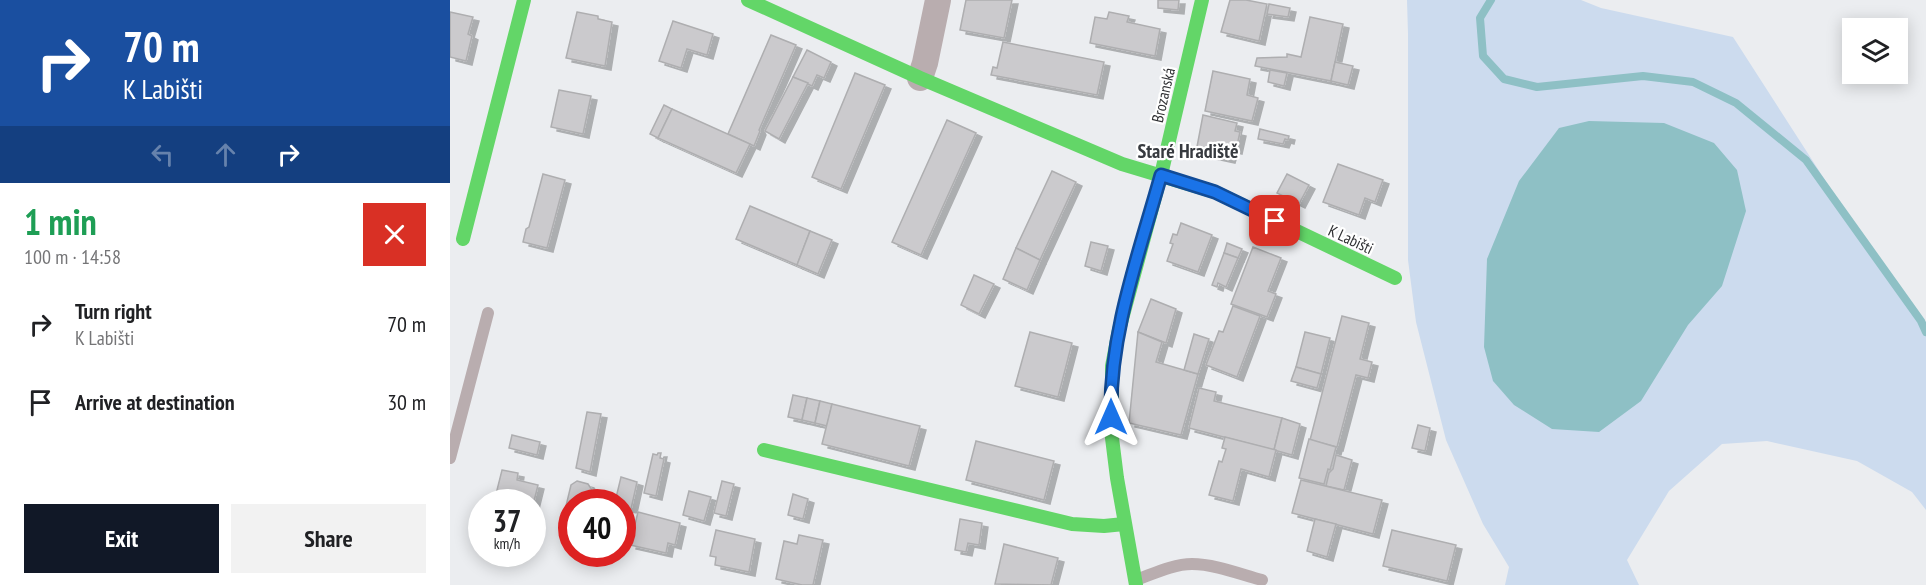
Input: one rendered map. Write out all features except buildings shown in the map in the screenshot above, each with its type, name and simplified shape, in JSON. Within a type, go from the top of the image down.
[{"type":"street","points":[[463,239],[524,0]]},
{"type":"street","name":"K Labišti","points":[[748,0],[920,78],[1122,164],[1215,192],[1395,278]]},
{"type":"street","points":[[920,78],[938,0]]},
{"type":"street","name":"Brozanská","points":[[1136,583],[1124,524],[1112,438],[1112,366],[1119,330],[1161,175],[1202,0]]},
{"type":"street","points":[[764,450],[1072,524],[1104,526],[1124,524]]},
{"type":"lane","points":[[451,452],[488,313]]},
{"type":"lane","points":[[1136,583],[1181,565],[1191,564],[1262,580]]},
{"type":"shaded area","points":[[1407,0],[1581,0],[1601,8],[1733,37],[1863,239],[1906,294],[1926,334],[1926,510],[1912,492],[1857,461],[1767,441],[1722,444],[1669,491],[1627,560],[1639,585],[1505,585],[1509,567],[1483,524],[1446,440],[1416,322],[1408,260]]},
{"type":"shaded area","points":[[1589,121],[1664,123],[1714,143],[1737,170],[1746,211],[1722,286],[1688,325],[1641,401],[1599,432],[1552,429],[1514,405],[1493,381],[1484,347],[1487,259],[1519,181],[1559,128]]},
{"type":"waterway","points":[[1491,0],[1480,18],[1483,56],[1504,79],[1537,87],[1643,76],[1693,82],[1736,103],[1806,160],[1921,321],[1926,332]]},
{"type":"traffic: fast","points":[[463,239],[524,0]]},
{"type":"traffic: fast","points":[[748,0],[920,78],[1122,164],[1215,192],[1395,278]]},
{"type":"traffic: fast","points":[[1136,585],[1112,438],[1112,366],[1119,330],[1161,175],[1202,0]]},
{"type":"traffic: fast","points":[[764,450],[1072,524],[1104,526],[1124,524]]},
{"type":"district","name":"Staré Hradiště","points":[[1188,151]]},
{"type":"route","points":[[1111,417],[1112,366],[1119,330],[1161,175],[1215,192],[1275,221]]}]
